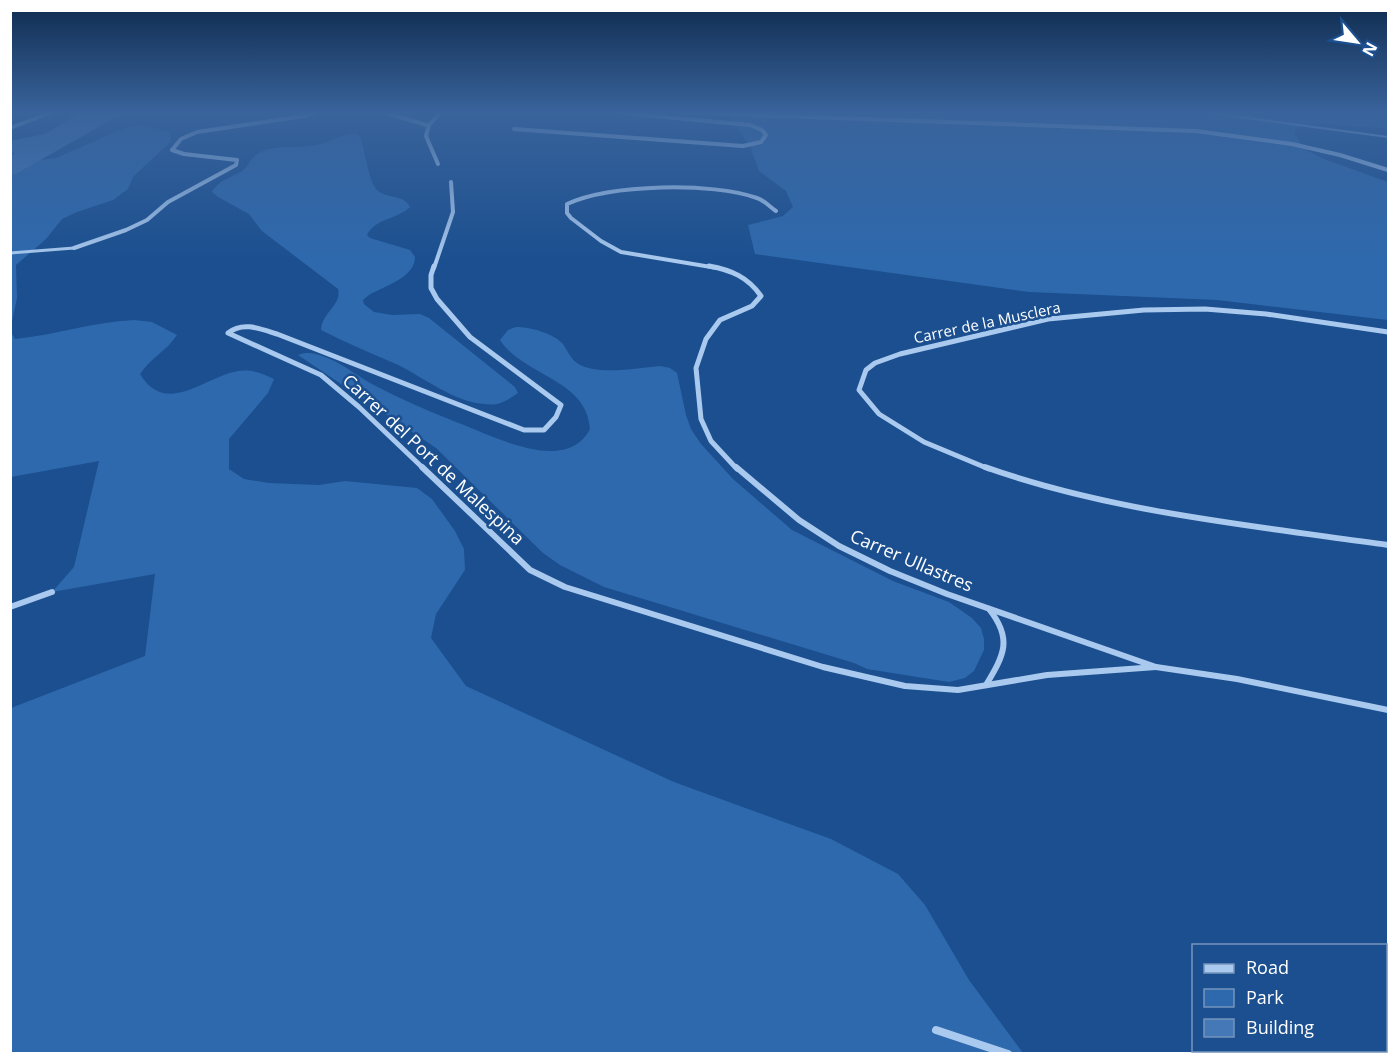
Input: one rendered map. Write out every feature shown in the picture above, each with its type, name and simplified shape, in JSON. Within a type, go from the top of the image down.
[{"type":"street","points":[[74,248],[136,225],[168,202],[236,165],[237,162]]},
{"type":"street","points":[[1364,162],[1389,170]]},
{"type":"street","name":"Carrer del Port de Malespina","points":[[451,182],[453,212],[431,275],[431,288],[437,299],[470,338],[561,405],[556,417],[544,430],[524,430],[321,349],[277,334],[245,326],[237,326],[228,333],[321,375],[359,407],[530,570],[556,583],[823,667],[905,686],[958,690],[1047,675],[1156,667]]},
{"type":"street","name":"Carrer Ullastres","points":[[776,211],[761,199],[739,193],[705,189],[644,189],[589,195],[574,199],[567,204],[567,213],[618,251],[644,259],[688,262],[729,271],[746,278],[758,287],[761,296],[752,306],[720,320],[706,339],[696,368],[701,419],[711,441],[745,477],[799,520],[839,546],[890,571],[989,609],[1156,667],[1237,679],[1389,710]]},
{"type":"street","name":"Carrer de la Musclera","points":[[1389,332],[1266,314],[1205,309],[1143,310],[1048,319],[900,354],[875,363],[866,370],[859,390],[879,414],[924,442],[987,468],[1092,497],[1187,517],[1389,545]]},
{"type":"street","points":[[10,607],[52,592]]},
{"type":"street","points":[[986,685],[1003,658],[1006,635],[997,617],[989,609]]},
{"type":"street","points":[[936,1030],[1008,1053]]},
{"type":"lane","points":[[10,253],[74,248]]},
{"type":"green space","points":[[29,162],[149,162],[133,177],[128,189],[113,200],[62,219],[46,239],[16,265],[17,298],[11,326],[11,164]]},
{"type":"green space","points":[[250,162],[367,162],[374,187],[381,193],[404,200],[410,207],[375,225],[367,235],[370,238],[410,250],[415,257],[410,271],[390,285],[369,295],[363,300],[364,304],[374,312],[392,315],[420,314],[429,318],[515,387],[518,393],[498,404],[461,399],[396,364],[321,330],[325,318],[337,300],[338,289],[262,231],[249,214],[212,192],[221,182]]},
{"type":"green space","points":[[756,162],[1331,162],[1388,182],[1388,320],[1217,300],[1029,292],[755,254],[748,225],[783,216],[793,207],[786,191],[759,171]]},
{"type":"green space","points":[[134,320],[152,322],[177,335],[140,374],[150,386],[162,393],[173,394],[186,391],[238,371],[256,372],[274,379],[268,393],[229,439],[229,469],[244,479],[269,483],[319,485],[345,481],[417,488],[432,499],[455,531],[464,549],[465,570],[436,614],[431,638],[466,686],[674,782],[831,839],[898,874],[925,905],[969,980],[1023,1053],[11,1053],[11,708],[145,656],[155,574],[52,592],[74,567],[99,461],[11,477],[10,330],[15,339]]},
{"type":"green space","points":[[516,327],[534,329],[559,340],[571,357],[585,367],[617,370],[660,366],[670,368],[677,373],[686,415],[691,429],[701,444],[733,479],[792,530],[893,581],[949,602],[972,618],[981,628],[984,639],[984,650],[974,671],[965,678],[949,682],[867,669],[854,663],[604,587],[560,565],[543,553],[436,448],[298,355],[306,353],[326,357],[406,401],[512,444],[549,451],[565,449],[579,442],[590,429],[586,412],[578,399],[566,388],[523,362],[500,340],[508,330]]},
{"type":"building","points":[[10,162],[38,162],[14,175],[10,168]]}]
